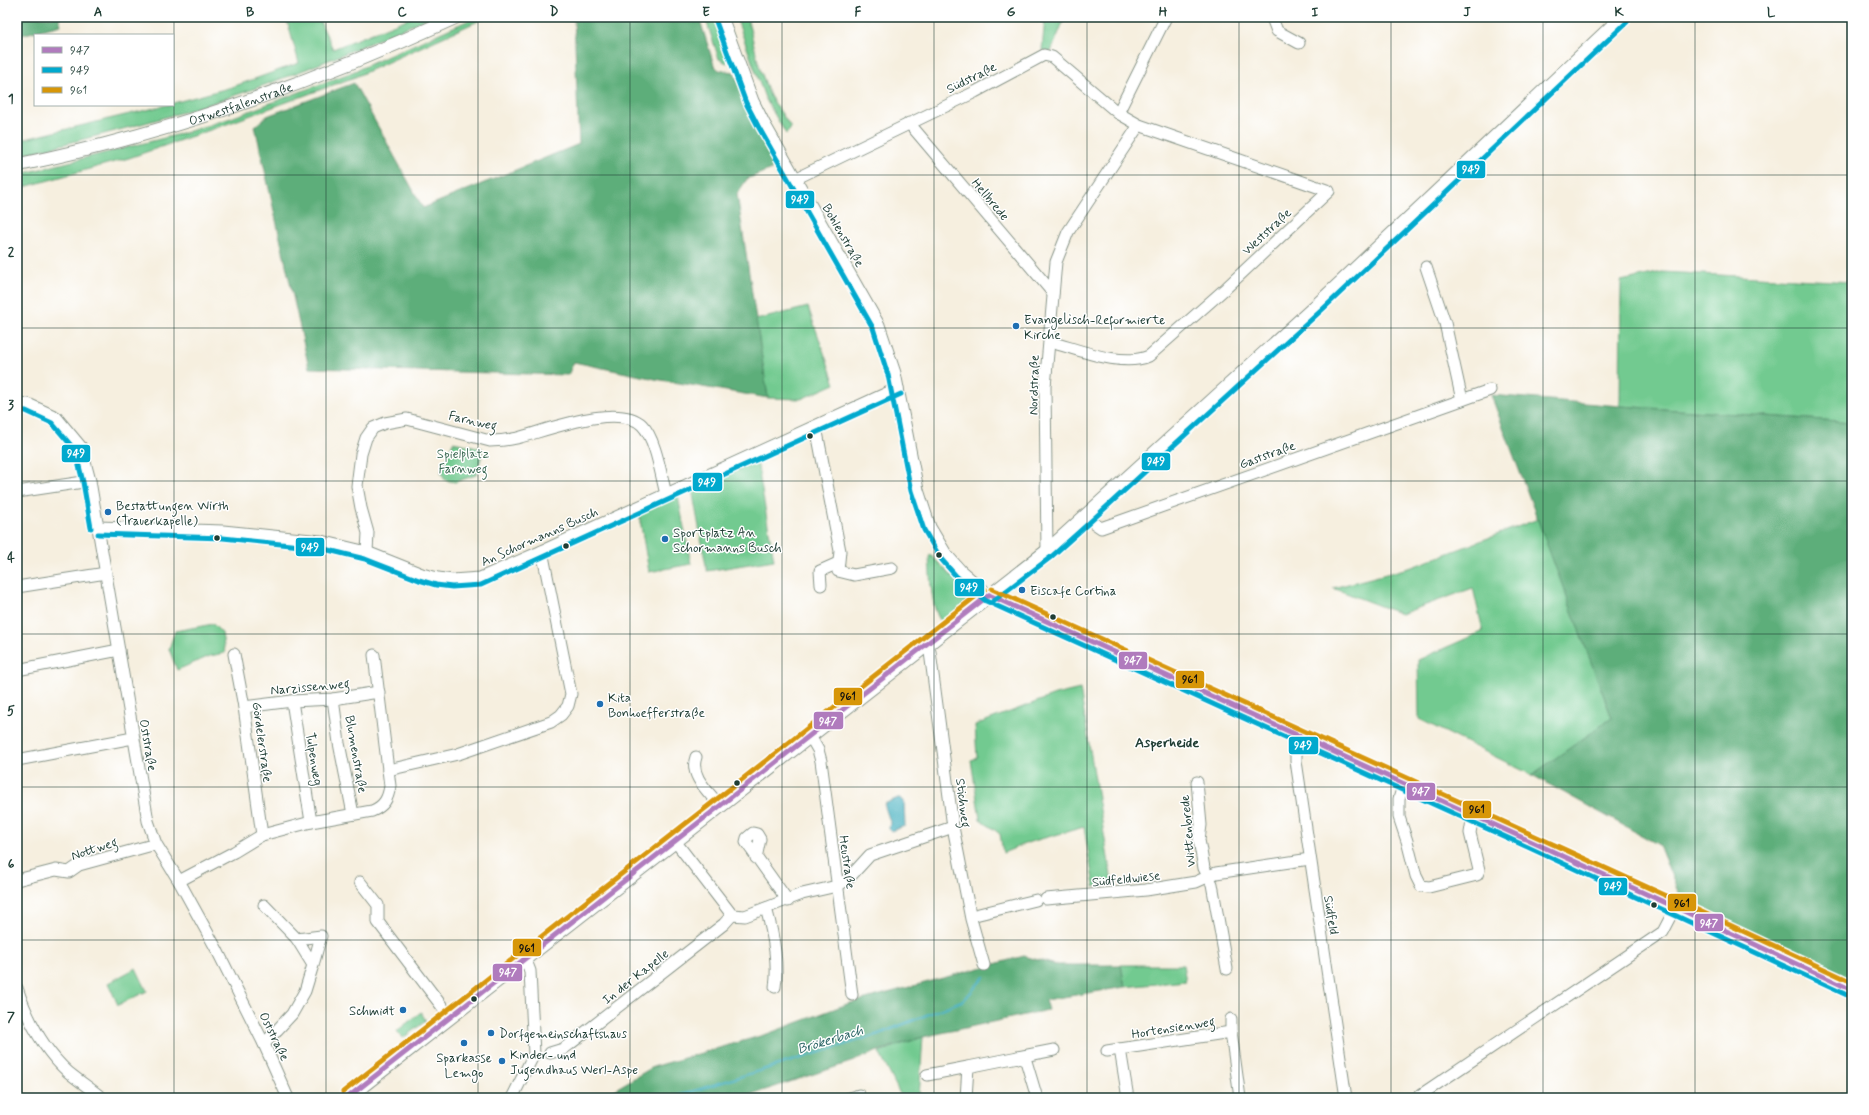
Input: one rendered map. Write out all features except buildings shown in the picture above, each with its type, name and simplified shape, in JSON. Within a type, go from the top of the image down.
[{"type":"main road","name":"Ostwestfalenstraße","points":[[17,165],[75,153],[136,137],[230,108],[330,72],[456,17]]},
{"type":"main road","points":[[347,1098],[1047,550],[1319,303],[1622,17]]},
{"type":"street","name":"Bohlenstraße","points":[[722,17],[753,101],[777,148],[799,177],[879,325],[890,356],[898,388],[918,490],[930,528],[946,554],[961,571],[989,595]]},
{"type":"street","points":[[1118,113],[1166,17]]},
{"type":"street","points":[[1270,17],[1272,18],[1277,31],[1299,43]]},
{"type":"street","name":"Südstraße","points":[[799,177],[975,92],[1044,55],[1052,57],[1118,113],[1139,125]]},
{"type":"street","name":"Hellbrede","points":[[909,123],[1052,293]]},
{"type":"street","name":"Nordstraße","points":[[1047,550],[1048,488],[1045,387],[1048,349],[1050,342],[1052,293],[1056,262],[1068,232],[1139,125]]},
{"type":"street","name":"Weststraße","points":[[1050,342],[1121,361],[1140,360],[1149,356],[1226,288],[1329,191],[1139,125]]},
{"type":"street","points":[[1426,267],[1445,323],[1462,400]]},
{"type":"street","name":"An Schormanns Busch","points":[[98,527],[253,534],[321,541],[367,552],[422,574],[452,580],[467,580],[486,575],[542,551],[816,427],[898,388]]},
{"type":"street","name":"Gaststraße","points":[[1085,517],[1101,528],[1490,390]]},
{"type":"street","name":"Oststraße","points":[[17,403],[28,404],[56,417],[81,447],[90,482],[148,821],[156,844],[179,881],[217,950],[264,1044],[288,1098]]},
{"type":"street","name":"Farnweg","points":[[367,552],[368,533],[357,486],[361,454],[366,438],[373,428],[385,423],[407,419],[490,441],[502,441],[516,439],[582,420],[621,417],[632,419],[642,425],[652,443],[666,494]]},
{"type":"street","points":[[816,427],[840,551],[838,567]]},
{"type":"street","points":[[17,492],[90,482]]},
{"type":"street","points":[[388,770],[458,754],[551,722],[561,715],[568,706],[571,694],[542,551]]},
{"type":"street","points":[[821,585],[820,572],[838,567],[854,575],[892,568]]},
{"type":"street","points":[[17,587],[106,574]]},
{"type":"street","points":[[989,595],[1676,907],[1852,990]]},
{"type":"street","name":"Stichweg","points":[[928,644],[953,827],[971,916],[984,965]]},
{"type":"street","points":[[17,670],[119,650]]},
{"type":"street","name":"Gördelerstraße","points":[[234,654],[244,707],[262,835]]},
{"type":"street","points":[[179,881],[234,852],[262,835],[311,822],[372,811],[380,808],[385,803],[390,786],[374,655]]},
{"type":"street","name":"Narzissenweg","points":[[244,707],[292,701],[333,700],[379,692]]},
{"type":"street","name":"Blumenstraße","points":[[333,700],[353,814]]},
{"type":"street","name":"Tulpenweg","points":[[292,701],[311,822]]},
{"type":"street","name":"Heustraße","points":[[810,736],[818,750],[821,761],[852,995]]},
{"type":"street","name":"Südfeld","points":[[1302,737],[1296,754],[1296,761],[1346,1098]]},
{"type":"street","points":[[17,760],[133,738]]},
{"type":"street","points":[[696,757],[693,764],[695,774],[720,806]]},
{"type":"street","name":"Wittenbrede","points":[[1197,782],[1201,825],[1199,840],[1207,876]]},
{"type":"street","points":[[1404,783],[1399,799],[1399,818],[1407,841],[1416,876],[1421,886],[1429,887],[1477,875],[1479,870],[1470,833],[1473,815]]},
{"type":"street","points":[[675,841],[732,915],[745,916],[802,894],[837,886],[848,879],[870,855],[953,827]]},
{"type":"street","name":"Nottweg","points":[[17,880],[56,870],[69,872],[79,865],[156,844]]},
{"type":"street","points":[[756,858],[788,900]]},
{"type":"street","name":"Südfeldwiese","points":[[971,916],[1041,899],[1146,890],[1196,882],[1216,873],[1310,859]]},
{"type":"street","points":[[1207,876],[1212,884],[1227,969]]},
{"type":"street","points":[[360,882],[378,905],[378,922],[450,1017]]},
{"type":"street","points":[[264,904],[297,938],[313,965]]},
{"type":"street","points":[[1416,1098],[1663,932],[1676,907]]},
{"type":"street","points":[[766,908],[771,925],[778,972],[775,987]]},
{"type":"street","name":"In der Kapelle","points":[[550,1053],[563,1049],[570,1044],[724,924],[732,915]]},
{"type":"street","points":[[264,1044],[292,1014],[305,991],[321,936],[297,938]]},
{"type":"street","points":[[512,1098],[534,1054],[530,971],[525,958]]},
{"type":"street","points":[[17,988],[23,1006],[38,1035],[52,1054],[67,1071],[102,1098]]},
{"type":"street","name":"Hortensienweg","points":[[1231,1019],[1231,1032],[1240,1098]]},
{"type":"street","name":"Hortensienweg","points":[[1107,1051],[1231,1032]]},
{"type":"street","name":"Hortensienweg","points":[[1120,1049],[1128,1098]]},
{"type":"street","points":[[927,1075],[1054,1050]]},
{"type":"street","points":[[1018,1057],[1026,1062],[1037,1098]]},
{"type":"street","points":[[966,1098],[968,1067]]},
{"type":"street","points":[[849,1098],[859,1095],[860,1098]]},
{"type":"green space","points":[[17,17],[59,17],[61,25],[17,36]]},
{"type":"green space","points":[[286,17],[318,17],[333,49],[412,17],[430,17],[266,85],[186,111],[130,127],[17,156],[17,141],[163,106],[174,106],[174,103],[232,87],[299,63]]},
{"type":"green space","points":[[476,17],[487,17],[355,77],[129,158],[17,189],[17,175],[184,133],[231,118],[350,73]]},
{"type":"green space","points":[[574,17],[699,17],[714,65],[719,70],[734,72],[751,113],[781,165],[747,179],[737,194],[768,398],[655,379],[574,362],[568,375],[309,368],[255,126],[267,116],[354,83],[423,208],[579,144]]},
{"type":"green space","points":[[705,17],[715,17],[728,51],[729,61],[727,63],[719,59]]},
{"type":"green space","points":[[736,17],[747,17],[760,69],[770,96],[790,126],[790,130],[786,134],[765,98]]},
{"type":"green space","points":[[1045,17],[1065,17],[1051,52],[1042,50]]},
{"type":"green space","points":[[1662,272],[1852,282],[1852,422],[1620,406],[1621,281]]},
{"type":"green space","points":[[808,307],[835,384],[801,399],[768,398],[756,320]]},
{"type":"green space","points":[[1491,395],[1620,406],[1852,422],[1852,984],[1683,904],[1659,845],[1532,775],[1612,718]]},
{"type":"green space","name":"Spielplatz Farnweg","points":[[453,442],[482,448],[482,455],[476,475],[455,482],[445,480],[441,473]]},
{"type":"green space","points":[[757,461],[774,560],[707,571],[692,489]]},
{"type":"green space","name":"Sportplatz An Schormanns Busch","points":[[678,496],[691,564],[649,572],[639,514]]},
{"type":"green space","points":[[1538,519],[1612,718],[1532,775],[1419,719],[1418,660],[1483,631],[1473,588],[1401,614],[1333,588],[1412,567]]},
{"type":"green space","points":[[930,554],[965,590],[968,600],[964,605],[942,622],[935,610],[933,601],[929,558]]},
{"type":"green space","points":[[213,624],[222,633],[225,653],[210,656],[177,670],[169,649],[175,631]]},
{"type":"green space","points":[[1080,689],[1112,882],[1094,887],[1084,827],[1030,842],[1003,853],[1000,834],[980,819],[971,760],[977,758],[975,725],[1055,695]]},
{"type":"green space","points":[[1024,956],[1056,965],[1121,965],[1125,987],[1045,1000],[1048,1010],[923,1037],[756,1093],[732,1098],[600,1098],[653,1067],[767,1034],[847,1004]]},
{"type":"green space","points":[[1121,965],[1183,965],[1186,981],[1125,987]]},
{"type":"green space","points":[[136,968],[147,991],[118,1005],[108,983]]},
{"type":"green space","points":[[421,1012],[426,1021],[403,1038],[397,1031]]},
{"type":"green space","points":[[923,1037],[919,1098],[902,1098],[879,1052]]},
{"type":"water","points":[[901,798],[904,801],[905,826],[891,831],[889,829],[890,822],[884,804]]},
{"type":"waterway","name":"Brökerbach","points":[[671,1098],[879,1034],[964,1000],[984,977]]},
{"type":"transit line","name":"949","points":[[715,19],[746,103],[873,328],[888,375],[911,491],[924,530],[941,559],[956,576],[986,601],[1532,849],[1849,996]]},
{"type":"transit line","name":"949","points":[[993,601],[1051,557],[1090,522],[1324,308],[1627,22]]},
{"type":"transit line","name":"949","points":[[98,534],[223,538],[320,548],[365,559],[436,585],[452,587],[481,585],[901,394]]},
{"type":"transit line","name":"949","points":[[17,410],[26,411],[52,423],[75,450],[83,482],[91,528]]},
{"type":"transit line","name":"961","points":[[343,1092],[985,589]]},
{"type":"transit line","name":"961","points":[[992,589],[1691,907],[1852,982]]},
{"type":"transit line","name":"947","points":[[989,595],[1688,913],[1852,990]]},
{"type":"transit line","name":"947","points":[[347,1098],[989,595]]},
{"type":"place","name":"Evangelisch-Reformierte Kirche","points":[[1016,326]]},
{"type":"place","name":"Bestattungen Wirth (Trauerkapelle)","points":[[108,512]]},
{"type":"place","name":"Sportplatz An Schormanns Busch","points":[[665,539]]},
{"type":"place","name":"Eiscafe Cortina","points":[[1022,590]]},
{"type":"place","name":"Kita Bonhoefferstraße","points":[[600,704]]},
{"type":"place","name":"Schmidt","points":[[403,1010]]},
{"type":"place","name":"Dorfgemeinschaftshaus","points":[[491,1033]]},
{"type":"place","name":"Sparkasse Lemgo","points":[[464,1043]]},
{"type":"place","name":"Kinder- und Jugendhaus Werl-Aspe","points":[[502,1061]]},
{"type":"district","name":"Asperheide","points":[[1167,742]]}]
